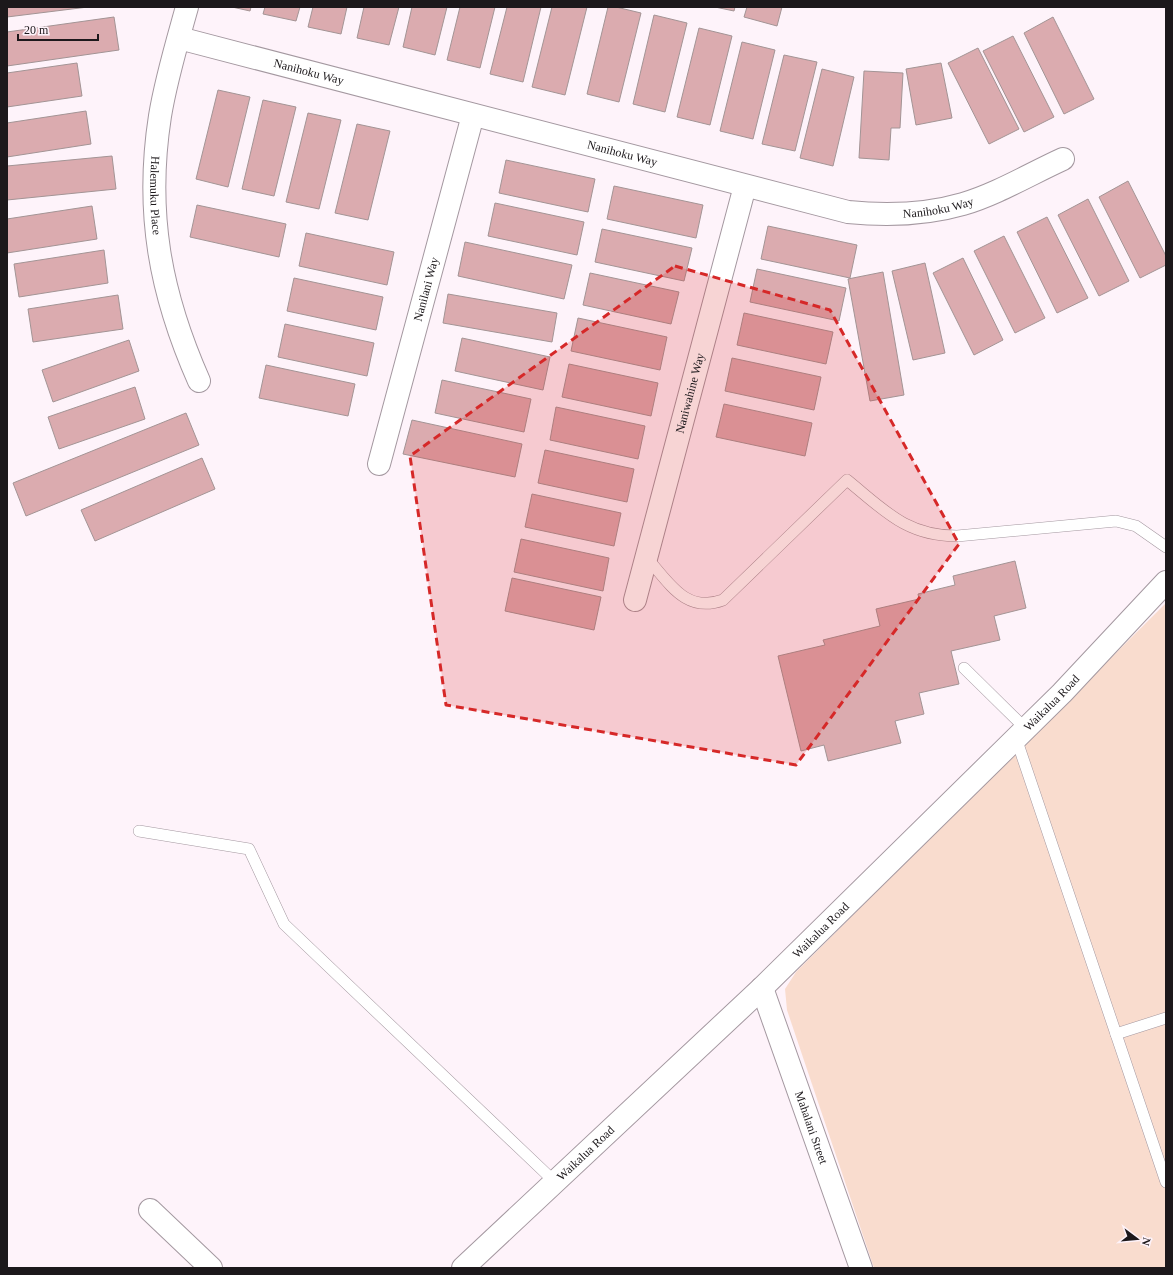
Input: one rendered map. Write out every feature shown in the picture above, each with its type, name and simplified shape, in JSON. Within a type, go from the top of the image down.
[{"type":"street","name":"Halemuku Place","points":[[187,7],[161,108],[153,181],[155,222],[160,263],[169,304],[182,343],[199,381]]},
{"type":"street","name":"Nanihoku Way","points":[[179,38],[848,212],[877,215],[935,211],[963,204],[991,194],[1063,159]]},
{"type":"street","name":"Nanilani Way","points":[[379,464],[473,115]]},
{"type":"street","name":"Naniwahine Way","points":[[635,600],[745,186]]},
{"type":"street","name":"Waikalua Road","points":[[463,1268],[762,988],[1104,650],[1166,582]]},
{"type":"street","name":"Mahalani Street","points":[[762,988],[861,1268]]},
{"type":"street","points":[[150,1210],[211,1268]]},
{"type":"lane","points":[[646,557],[684,597],[692,602],[702,605],[713,604],[723,600],[731,593],[847,480],[894,518],[908,527],[924,533],[941,536],[957,536],[1116,521],[1136,526],[1166,547]]},
{"type":"lane","points":[[964,668],[1021,733],[1116,1034],[1166,1182]]},
{"type":"lane","points":[[139,831],[249,849],[284,924],[555,1182]]},
{"type":"lane","points":[[1116,1034],[1166,1018]]},
{"type":"highlighted area","points":[[675,266],[830,310],[959,544],[796,765],[446,705],[410,456]]},
{"type":"shaded area","points":[[1166,603],[1166,1268],[874,1268],[787,1010],[785,989],[796,972]]},
{"type":"building","points":[[7,7],[88,7],[7,17]]},
{"type":"building","points":[[232,7],[251,7],[250,11]]},
{"type":"building","points":[[265,7],[300,7],[296,21],[263,14]]},
{"type":"building","points":[[313,7],[347,7],[341,34],[308,27]]},
{"type":"building","points":[[364,7],[399,7],[389,45],[357,38]]},
{"type":"building","points":[[412,7],[447,7],[435,55],[403,47]]},
{"type":"building","points":[[460,7],[495,7],[480,68],[447,60]]},
{"type":"building","points":[[507,7],[541,7],[523,82],[490,74]]},
{"type":"building","points":[[552,7],[587,7],[565,95],[532,87]]},
{"type":"building","points":[[608,7],[616,7],[641,13],[619,102],[587,94]]},
{"type":"building","points":[[715,7],[735,7],[734,11]]},
{"type":"building","points":[[747,7],[782,7],[777,26],[744,17]]},
{"type":"building","points":[[654,15],[687,23],[665,112],[633,104]]},
{"type":"building","points":[[114,17],[119,50],[7,66],[7,32]]},
{"type":"building","points":[[1053,17],[1094,99],[1064,114],[1024,33]]},
{"type":"building","points":[[699,28],[732,36],[710,125],[677,117]]},
{"type":"building","points":[[1013,36],[1054,117],[1024,132],[983,51]]},
{"type":"building","points":[[742,42],[775,50],[753,139],[720,131]]},
{"type":"building","points":[[978,48],[1019,129],[989,144],[948,63]]},
{"type":"building","points":[[784,55],[817,62],[795,151],[762,144]]},
{"type":"building","points":[[77,63],[82,96],[7,107],[7,73]]},
{"type":"building","points":[[941,63],[952,118],[916,125],[906,69]]},
{"type":"building","points":[[822,69],[854,77],[833,166],[800,158]]},
{"type":"building","points":[[864,71],[903,73],[900,128],[891,128],[889,160],[859,158]]},
{"type":"building","points":[[218,90],[250,97],[228,187],[196,179]]},
{"type":"building","points":[[263,100],[296,107],[274,196],[242,189]]},
{"type":"building","points":[[86,111],[91,144],[7,157],[7,123]]},
{"type":"building","points":[[308,113],[341,120],[319,209],[286,202]]},
{"type":"building","points":[[357,124],[390,131],[368,220],[335,213]]},
{"type":"building","points":[[112,156],[116,189],[7,200],[7,166]]},
{"type":"building","points":[[506,160],[595,179],[588,212],[499,193]]},
{"type":"building","points":[[1128,181],[1166,256],[1166,265],[1140,278],[1099,197]]},
{"type":"building","points":[[614,186],[703,205],[696,238],[607,219]]},
{"type":"building","points":[[1088,199],[1129,281],[1099,296],[1058,215]]},
{"type":"building","points":[[495,203],[584,222],[577,255],[488,236]]},
{"type":"building","points":[[197,205],[286,224],[279,257],[190,237]]},
{"type":"building","points":[[92,206],[97,239],[7,253],[7,219]]},
{"type":"building","points":[[1047,217],[1088,298],[1057,313],[1017,232]]},
{"type":"building","points":[[768,226],[857,245],[850,278],[761,259]]},
{"type":"building","points":[[602,229],[692,248],[684,281],[595,262]]},
{"type":"building","points":[[306,233],[394,252],[387,285],[299,266]]},
{"type":"building","points":[[1004,236],[1045,318],[1015,333],[974,251]]},
{"type":"building","points":[[465,242],[572,265],[564,299],[458,276]]},
{"type":"building","points":[[104,250],[108,283],[19,297],[14,264]]},
{"type":"building","points":[[963,258],[1003,340],[974,355],[933,273]]},
{"type":"building","points":[[925,263],[945,353],[913,360],[892,271]]},
{"type":"building","points":[[757,269],[846,288],[839,321],[750,302]]},
{"type":"building","points":[[883,272],[904,395],[870,401],[848,279]]},
{"type":"building","points":[[590,273],[679,292],[671,324],[583,305]]},
{"type":"building","points":[[294,278],[383,297],[376,330],[287,311]]},
{"type":"building","points":[[448,294],[557,313],[552,342],[443,323]]},
{"type":"building","points":[[118,295],[123,329],[33,342],[28,309]]},
{"type":"building","points":[[744,313],[833,332],[826,364],[737,345]]},
{"type":"building","points":[[578,318],[667,337],[660,370],[571,351]]},
{"type":"building","points":[[285,324],[374,343],[367,376],[278,357]]},
{"type":"building","points":[[462,338],[550,357],[543,390],[455,371]]},
{"type":"building","points":[[129,340],[139,371],[53,402],[42,370]]},
{"type":"building","points":[[732,358],[821,377],[814,410],[725,391]]},
{"type":"building","points":[[569,364],[658,383],[651,416],[562,397]]},
{"type":"building","points":[[266,365],[355,384],[348,416],[259,398]]},
{"type":"building","points":[[442,380],[531,399],[524,432],[435,413]]},
{"type":"building","points":[[135,387],[145,419],[59,449],[48,417]]},
{"type":"building","points":[[724,404],[812,423],[805,456],[716,437]]},
{"type":"building","points":[[556,407],[645,426],[638,459],[550,440]]},
{"type":"building","points":[[186,413],[199,445],[26,516],[13,483]]},
{"type":"building","points":[[412,420],[522,444],[515,477],[403,454]]},
{"type":"building","points":[[545,450],[634,469],[627,502],[538,483]]},
{"type":"building","points":[[202,458],[215,489],[95,541],[81,510]]},
{"type":"building","points":[[532,494],[621,513],[614,546],[525,527]]},
{"type":"building","points":[[521,539],[609,558],[603,591],[514,572]]},
{"type":"building","points":[[1015,561],[1026,608],[994,616],[1000,640],[951,651],[959,684],[919,693],[924,714],[895,721],[901,743],[828,761],[824,745],[801,751],[778,656],[825,645],[823,640],[880,626],[876,609],[919,599],[918,594],[955,585],[953,576]]},
{"type":"building","points":[[512,578],[601,597],[594,630],[505,611]]}]
